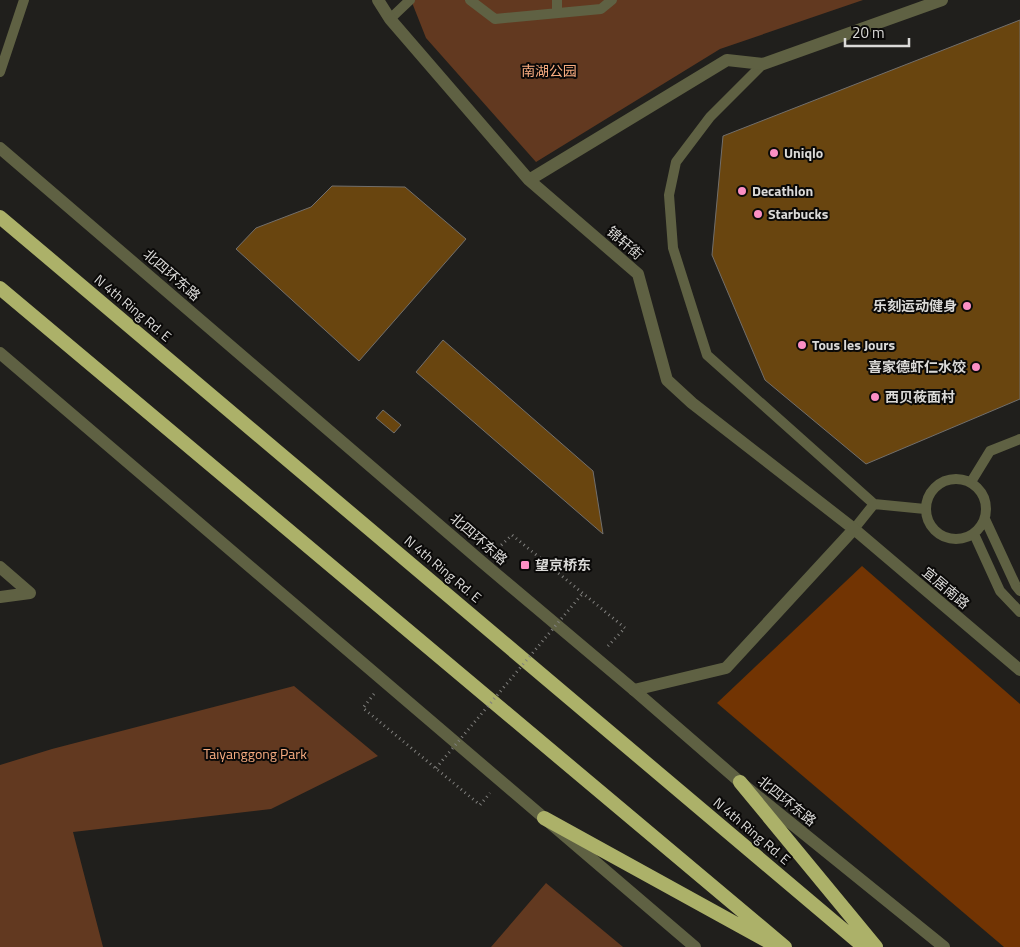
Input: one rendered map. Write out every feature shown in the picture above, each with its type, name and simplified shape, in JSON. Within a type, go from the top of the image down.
[{"type":"highway","name":"N 4th Ring Rd. E","points":[[0,217],[864,947]]},
{"type":"highway","points":[[0,288],[784,947]]},
{"type":"highway","points":[[740,782],[876,947]]},
{"type":"highway","points":[[544,818],[778,947]]},
{"type":"street","points":[[529,180],[727,60],[763,64],[942,0]]},
{"type":"street","name":"锦轩街","points":[[381,2],[390,19],[529,180],[638,274],[668,380],[692,402],[854,529]]},
{"type":"street","name":"北四环东路","points":[[0,148],[740,782],[944,947]]},
{"type":"street","points":[[0,353],[695,947]]},
{"type":"street","points":[[634,690],[726,668],[854,529]]},
{"type":"street","name":"宜居南路","points":[[854,529],[1020,670]]},
{"type":"street","points":[[0,568],[30,593],[0,597]]},
{"type":"lane","points":[[0,72],[24,0]]},
{"type":"lane","points":[[390,19],[410,0]]},
{"type":"lane","points":[[470,0],[495,19],[602,9],[612,0]]},
{"type":"lane","points":[[557,0],[558,13]]},
{"type":"lane","points":[[763,64],[710,116],[676,162],[669,194],[673,248],[707,354],[874,504],[925,509]]},
{"type":"lane","points":[[972,482],[990,451],[1020,439]]},
{"type":"lane","points":[[951,479],[972,482],[980,489],[985,498],[987,509],[981,527],[974,534],[955,540],[938,534],[926,518],[927,498],[932,489],[941,482],[951,479]]},
{"type":"lane","points":[[854,529],[874,504]]},
{"type":"lane","points":[[985,519],[1020,591]]},
{"type":"lane","points":[[974,534],[1000,591],[1020,612]]},
{"type":"path","points":[[482,562],[512,535],[625,628],[596,658]]},
{"type":"path","points":[[436,768],[583,593]]},
{"type":"path","points":[[363,708],[480,805]]},
{"type":"green space","name":"南湖公园","points":[[411,0],[863,0],[720,49],[536,162],[426,38]]},
{"type":"green space","name":"Taiyanggong Park","points":[[294,686],[378,756],[271,809],[73,832],[103,947],[0,947],[0,765],[52,749]]},
{"type":"green space","points":[[546,883],[623,947],[491,947]]},
{"type":"shaded area","points":[[862,566],[1020,704],[1020,947],[1004,947],[717,703]]},
{"type":"building","points":[[1020,20],[1020,399],[866,464],[765,380],[712,255],[723,136]]},
{"type":"building","points":[[332,186],[405,187],[466,239],[359,361],[236,249],[256,228],[311,207]]},
{"type":"building","points":[[443,340],[593,471],[603,534],[416,372]]},
{"type":"building","points":[[383,410],[401,425],[394,433],[376,418]]},
{"type":"place","name":"Uniqlo","points":[[774,153]]},
{"type":"place","name":"Decathlon","points":[[742,191]]},
{"type":"place","name":"Starbucks","points":[[758,214]]},
{"type":"place","name":"乐刻运动健身","points":[[967,306]]},
{"type":"place","name":"Tous les Jours","points":[[802,345]]},
{"type":"place","name":"喜家德虾仁水饺","points":[[976,367]]},
{"type":"place","name":"西贝莜面村","points":[[875,397]]},
{"type":"place","name":"望京桥东","points":[[525,565]]}]
